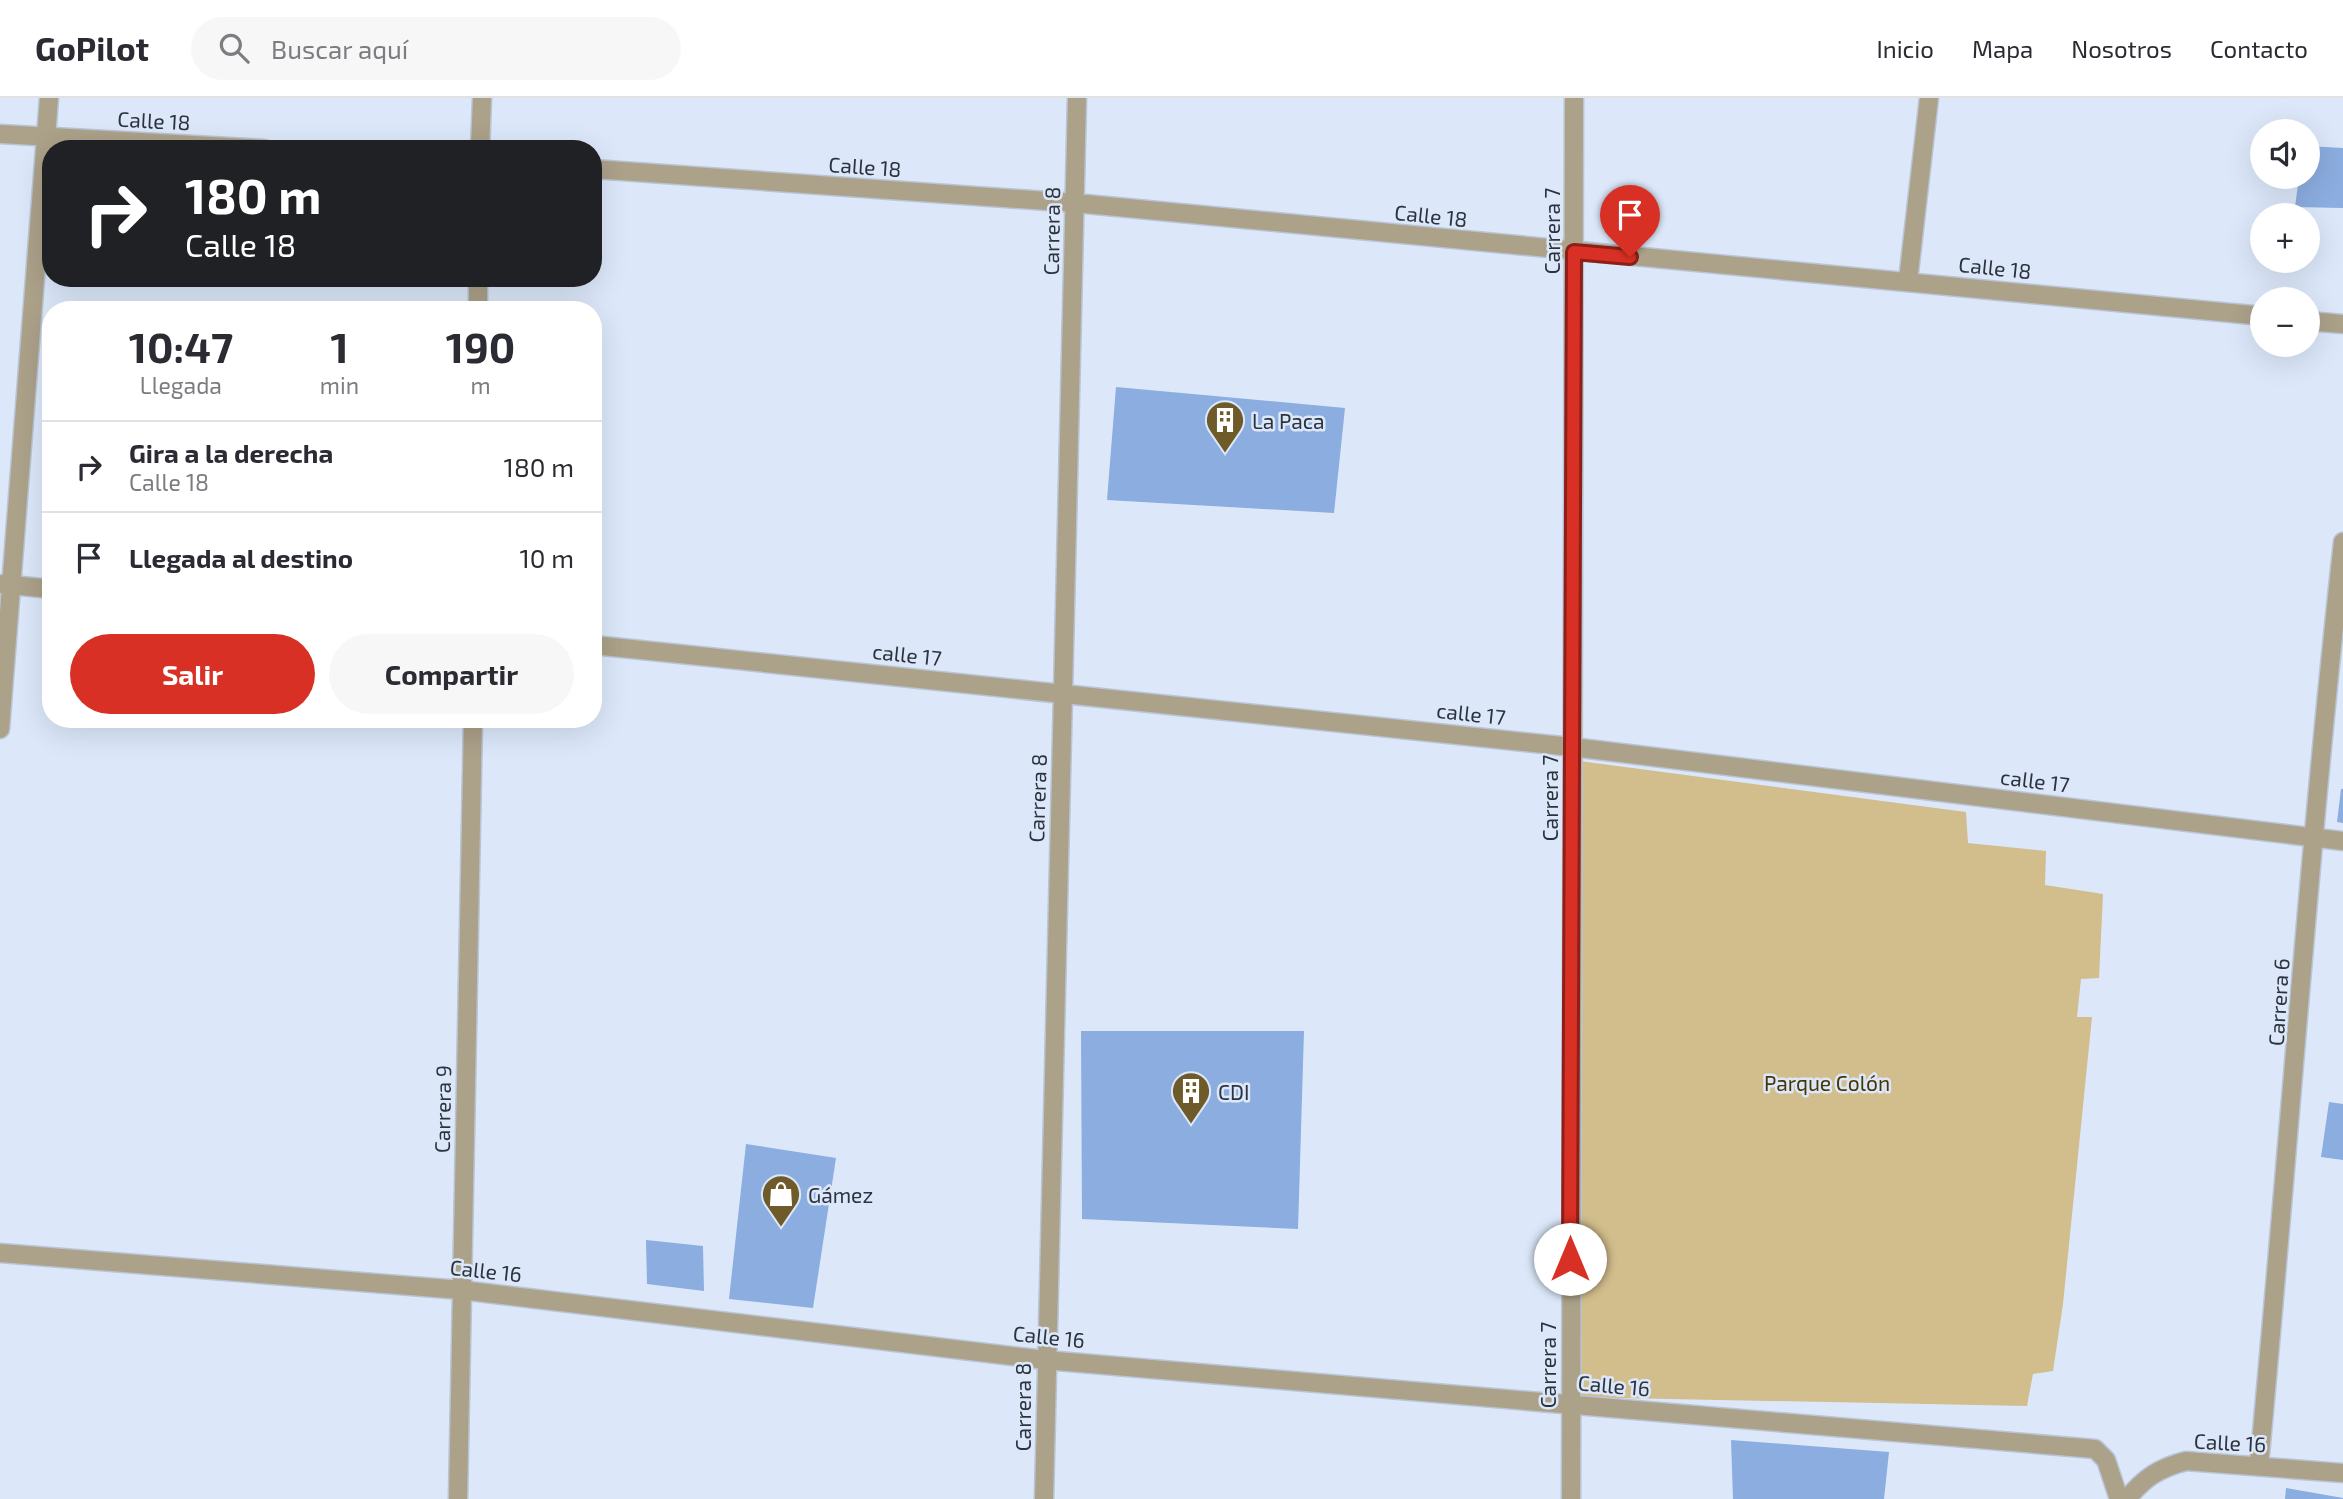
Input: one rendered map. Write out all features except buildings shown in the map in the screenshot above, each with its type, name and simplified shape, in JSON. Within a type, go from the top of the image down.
[{"type":"street","points":[[47,140],[49,98]]},
{"type":"street","points":[[480,140],[482,98]]},
{"type":"street","name":"Carrera 8","points":[[1044,1499],[1045,1360],[1077,98]]},
{"type":"street","name":"Carrera 7","points":[[1571,1499],[1569,1404],[1574,98]]},
{"type":"street","points":[[1908,281],[1929,98]]},
{"type":"street","name":"Calle 18","points":[[0,134],[114,140]]},
{"type":"street","name":"Calle 18","points":[[602,170],[1075,203],[2250,315]]},
{"type":"street","points":[[0,729],[6,585],[42,191]]},
{"type":"street","points":[[2320,322],[2343,324]]},
{"type":"street","name":"Carrera 6","points":[[2259,1465],[2293,1101],[2313,837],[2343,542]]},
{"type":"street","points":[[6,585],[42,588]]},
{"type":"street","name":"calle 17","points":[[602,646],[1572,747],[2343,841]]},
{"type":"street","name":"Carrera 9","points":[[458,1499],[473,728]]},
{"type":"street","name":"Calle 16","points":[[0,1253],[461,1290],[1045,1360],[2095,1449],[2106,1460],[2119,1499]]},
{"type":"street","name":"Calle 16","points":[[2127,1499],[2147,1477],[2168,1465],[2186,1461],[2343,1473]]},
{"type":"green space","name":"Parque Colón","points":[[1572,760],[1966,812],[1968,843],[2046,851],[2045,885],[2103,894],[2099,978],[2081,979],[2077,1017],[2092,1017],[2063,1304],[2053,1371],[2033,1374],[2027,1406],[1570,1397]]},
{"type":"place","name":"La Paca","points":[[1225,454]]},
{"type":"place","name":"CDI","points":[[1191,1125]]},
{"type":"place","name":"Gámez","points":[[781,1228]]},
{"type":"route","points":[[1570,1259],[1574,252],[1630,257]]}]
